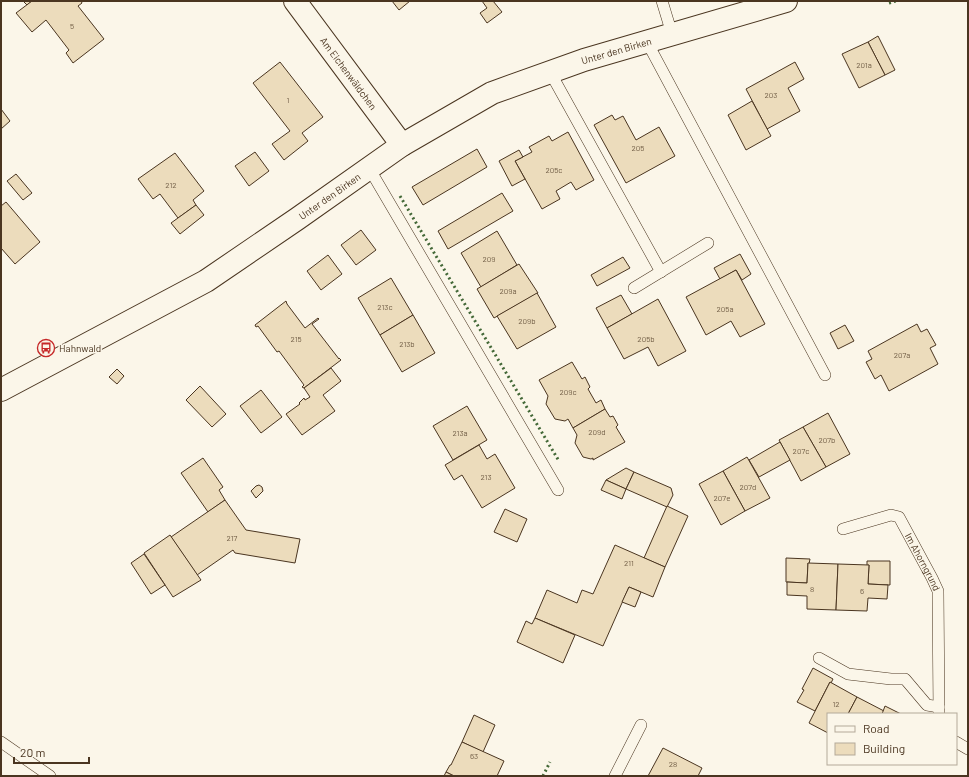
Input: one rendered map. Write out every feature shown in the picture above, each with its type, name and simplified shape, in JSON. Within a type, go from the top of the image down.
[{"type":"street","name":"Am Eichenwäldchen","points":[[295,1],[402,145]]},
{"type":"street","name":"Unter den Birken","points":[[1,390],[206,281],[402,145],[492,93],[550,72],[672,34],[786,1]]},
{"type":"lane","points":[[662,1],[672,34]]},
{"type":"lane","points":[[647,42],[825,375]]},
{"type":"lane","points":[[550,72],[661,272]]},
{"type":"lane","points":[[369,168],[558,490]]},
{"type":"lane","points":[[634,288],[708,243]]},
{"type":"lane","name":"Im Ahorngrund","points":[[843,529],[891,515],[899,517],[932,578],[938,591],[939,711]]},
{"type":"lane","points":[[819,658],[848,674],[891,679],[905,679],[927,705],[939,711]]},
{"type":"lane","points":[[615,776],[641,725]]},
{"type":"lane","points":[[1,742],[50,776]]},
{"type":"lane","points":[[957,743],[968,749]]},
{"type":"building","points":[[23,1],[32,1],[27,5]]},
{"type":"building","points":[[32,1],[81,1],[82,3],[78,6],[104,39],[73,63],[66,53],[69,50],[46,20],[32,32],[16,13]]},
{"type":"building","points":[[392,1],[410,1],[399,10]]},
{"type":"building","points":[[482,1],[493,1],[502,12],[487,23],[480,13],[487,8]]},
{"type":"building","points":[[878,36],[895,70],[885,75],[868,42]]},
{"type":"building","points":[[868,42],[885,75],[859,88],[842,54]]},
{"type":"building","points":[[280,62],[323,117],[302,133],[308,141],[284,160],[272,144],[290,131],[253,83]]},
{"type":"building","points":[[795,62],[804,79],[788,88],[800,111],[767,129],[746,89]]},
{"type":"building","points":[[752,101],[771,136],[746,150],[728,115]]},
{"type":"building","points":[[1,109],[10,121],[1,129]]},
{"type":"building","points":[[612,115],[615,120],[623,116],[636,140],[659,127],[675,156],[626,183],[594,125]]},
{"type":"building","points":[[568,132],[594,180],[576,190],[571,182],[556,191],[560,199],[542,209],[515,161],[532,152],[529,147],[549,136],[552,141]]},
{"type":"building","points":[[477,149],[487,167],[423,205],[412,187]]},
{"type":"building","points":[[519,150],[523,157],[515,161],[525,179],[512,186],[499,161]]},
{"type":"building","points":[[255,152],[269,171],[249,186],[235,166]]},
{"type":"building","points":[[175,153],[204,191],[193,200],[196,205],[178,218],[160,194],[153,199],[138,179]]},
{"type":"building","points":[[16,174],[32,193],[23,200],[7,181]]},
{"type":"building","points":[[502,193],[513,211],[448,249],[438,231]]},
{"type":"building","points":[[6,202],[40,242],[15,264],[1,248],[1,206]]},
{"type":"building","points":[[196,205],[204,215],[180,234],[171,223]]},
{"type":"building","points":[[361,230],[376,250],[356,265],[341,245]]},
{"type":"building","points":[[497,231],[517,265],[481,287],[461,253]]},
{"type":"building","points":[[740,254],[751,274],[742,280],[736,270],[720,279],[714,268]]},
{"type":"building","points":[[328,255],[342,274],[321,290],[307,271]]},
{"type":"building","points":[[623,257],[630,268],[597,286],[591,275]]},
{"type":"building","points":[[519,264],[538,293],[494,318],[477,289]]},
{"type":"building","points":[[736,270],[765,324],[740,337],[731,321],[706,335],[686,297]]},
{"type":"building","points":[[391,278],[413,315],[380,335],[358,298]]},
{"type":"building","points":[[537,293],[556,327],[517,349],[497,316]]},
{"type":"building","points":[[621,295],[632,314],[607,328],[596,308]]},
{"type":"building","points":[[658,299],[686,351],[658,366],[648,347],[624,359],[607,328]]},
{"type":"building","points":[[286,301],[305,328],[318,318],[319,319],[312,324],[341,360],[304,388],[302,387],[304,385],[279,351],[277,352],[258,326],[256,327],[255,325]]},
{"type":"building","points":[[413,315],[435,353],[402,372],[380,335]]},
{"type":"building","points":[[917,324],[921,332],[927,329],[936,345],[930,348],[938,364],[889,391],[881,375],[875,379],[866,362],[872,359],[868,351]]},
{"type":"building","points":[[845,325],[854,341],[838,349],[830,333]]},
{"type":"building","points":[[572,362],[582,379],[585,377],[590,387],[588,389],[596,403],[601,400],[605,409],[573,428],[568,419],[565,421],[555,419],[546,404],[548,396],[539,380]]},
{"type":"building","points":[[331,368],[341,381],[323,395],[335,411],[302,435],[286,414],[300,404],[299,403],[304,398],[305,400],[310,397],[304,388]]},
{"type":"building","points":[[117,369],[124,376],[117,384],[109,377]]},
{"type":"building","points":[[200,386],[226,414],[212,427],[186,400]]},
{"type":"building","points":[[261,390],[282,417],[261,433],[240,406]]},
{"type":"building","points":[[467,406],[487,440],[453,460],[433,426]]},
{"type":"building","points":[[605,409],[610,417],[613,416],[618,425],[616,427],[625,442],[593,460],[593,458],[583,457],[575,443],[577,435],[573,428]]},
{"type":"building","points":[[828,413],[850,454],[826,467],[803,427]]},
{"type":"building","points":[[803,427],[826,467],[801,481],[779,440]]},
{"type":"building","points":[[780,442],[790,460],[759,477],[749,460]]},
{"type":"building","points":[[479,445],[487,459],[495,454],[515,488],[482,508],[462,475],[454,480],[445,465]]},
{"type":"building","points":[[747,457],[770,498],[745,511],[723,471]]},
{"type":"building","points":[[203,458],[223,487],[219,490],[225,500],[208,512],[181,473]]},
{"type":"building","points":[[626,468],[634,472],[626,489],[606,480]]},
{"type":"building","points":[[723,471],[745,511],[721,525],[699,484]]},
{"type":"building","points":[[634,472],[671,488],[673,495],[667,507],[626,489]]},
{"type":"building","points":[[606,480],[626,489],[622,499],[601,490]]},
{"type":"building","points":[[259,485],[262,487],[263,491],[256,498],[251,491]]},
{"type":"building","points":[[225,500],[246,530],[300,539],[295,563],[235,553],[233,550],[197,575],[171,537]]},
{"type":"building","points":[[667,506],[688,516],[665,567],[644,558]]},
{"type":"building","points":[[505,509],[527,519],[517,542],[494,532]]},
{"type":"building","points":[[170,535],[201,580],[173,597],[144,553]]},
{"type":"building","points":[[615,545],[665,567],[653,597],[629,587],[603,646],[535,618],[547,590],[577,603],[582,590],[593,594]]},
{"type":"building","points":[[144,554],[165,585],[151,594],[131,563]]},
{"type":"building","points":[[786,558],[810,559],[809,564],[808,563],[807,583],[786,582]]},
{"type":"building","points":[[867,561],[890,561],[890,585],[868,584],[869,565],[867,566]]},
{"type":"building","points":[[808,563],[838,564],[836,610],[807,609],[807,596],[787,595],[787,582],[807,583]]},
{"type":"building","points":[[838,564],[869,565],[868,584],[888,585],[887,599],[868,598],[867,611],[836,610]]},
{"type":"building","points":[[629,587],[641,592],[635,607],[622,602]]},
{"type":"building","points":[[535,618],[575,635],[563,663],[517,642],[526,621],[532,624]]},
{"type":"building","points":[[813,668],[833,679],[815,711],[797,702],[804,690],[802,689]]},
{"type":"building","points":[[830,682],[857,697],[849,713],[827,713],[827,732],[809,723]]},
{"type":"building","points":[[857,697],[884,711],[883,713],[849,713]]},
{"type":"building","points":[[885,706],[899,713],[882,713]]},
{"type":"building","points":[[474,715],[495,725],[483,752],[462,742]]},
{"type":"building","points":[[462,742],[504,761],[497,776],[454,776],[446,772]]},
{"type":"building","points":[[663,748],[702,768],[698,776],[648,776]]},
{"type":"building","points":[[446,772],[454,776],[444,776]]},
{"type":"hedge","points":[[889,3],[896,1]]},
{"type":"hedge","points":[[400,196],[559,461]]},
{"type":"hedge","points":[[543,776],[550,762]]},
{"type":"place","name":"Hahnwald","points":[[46,348]]}]
